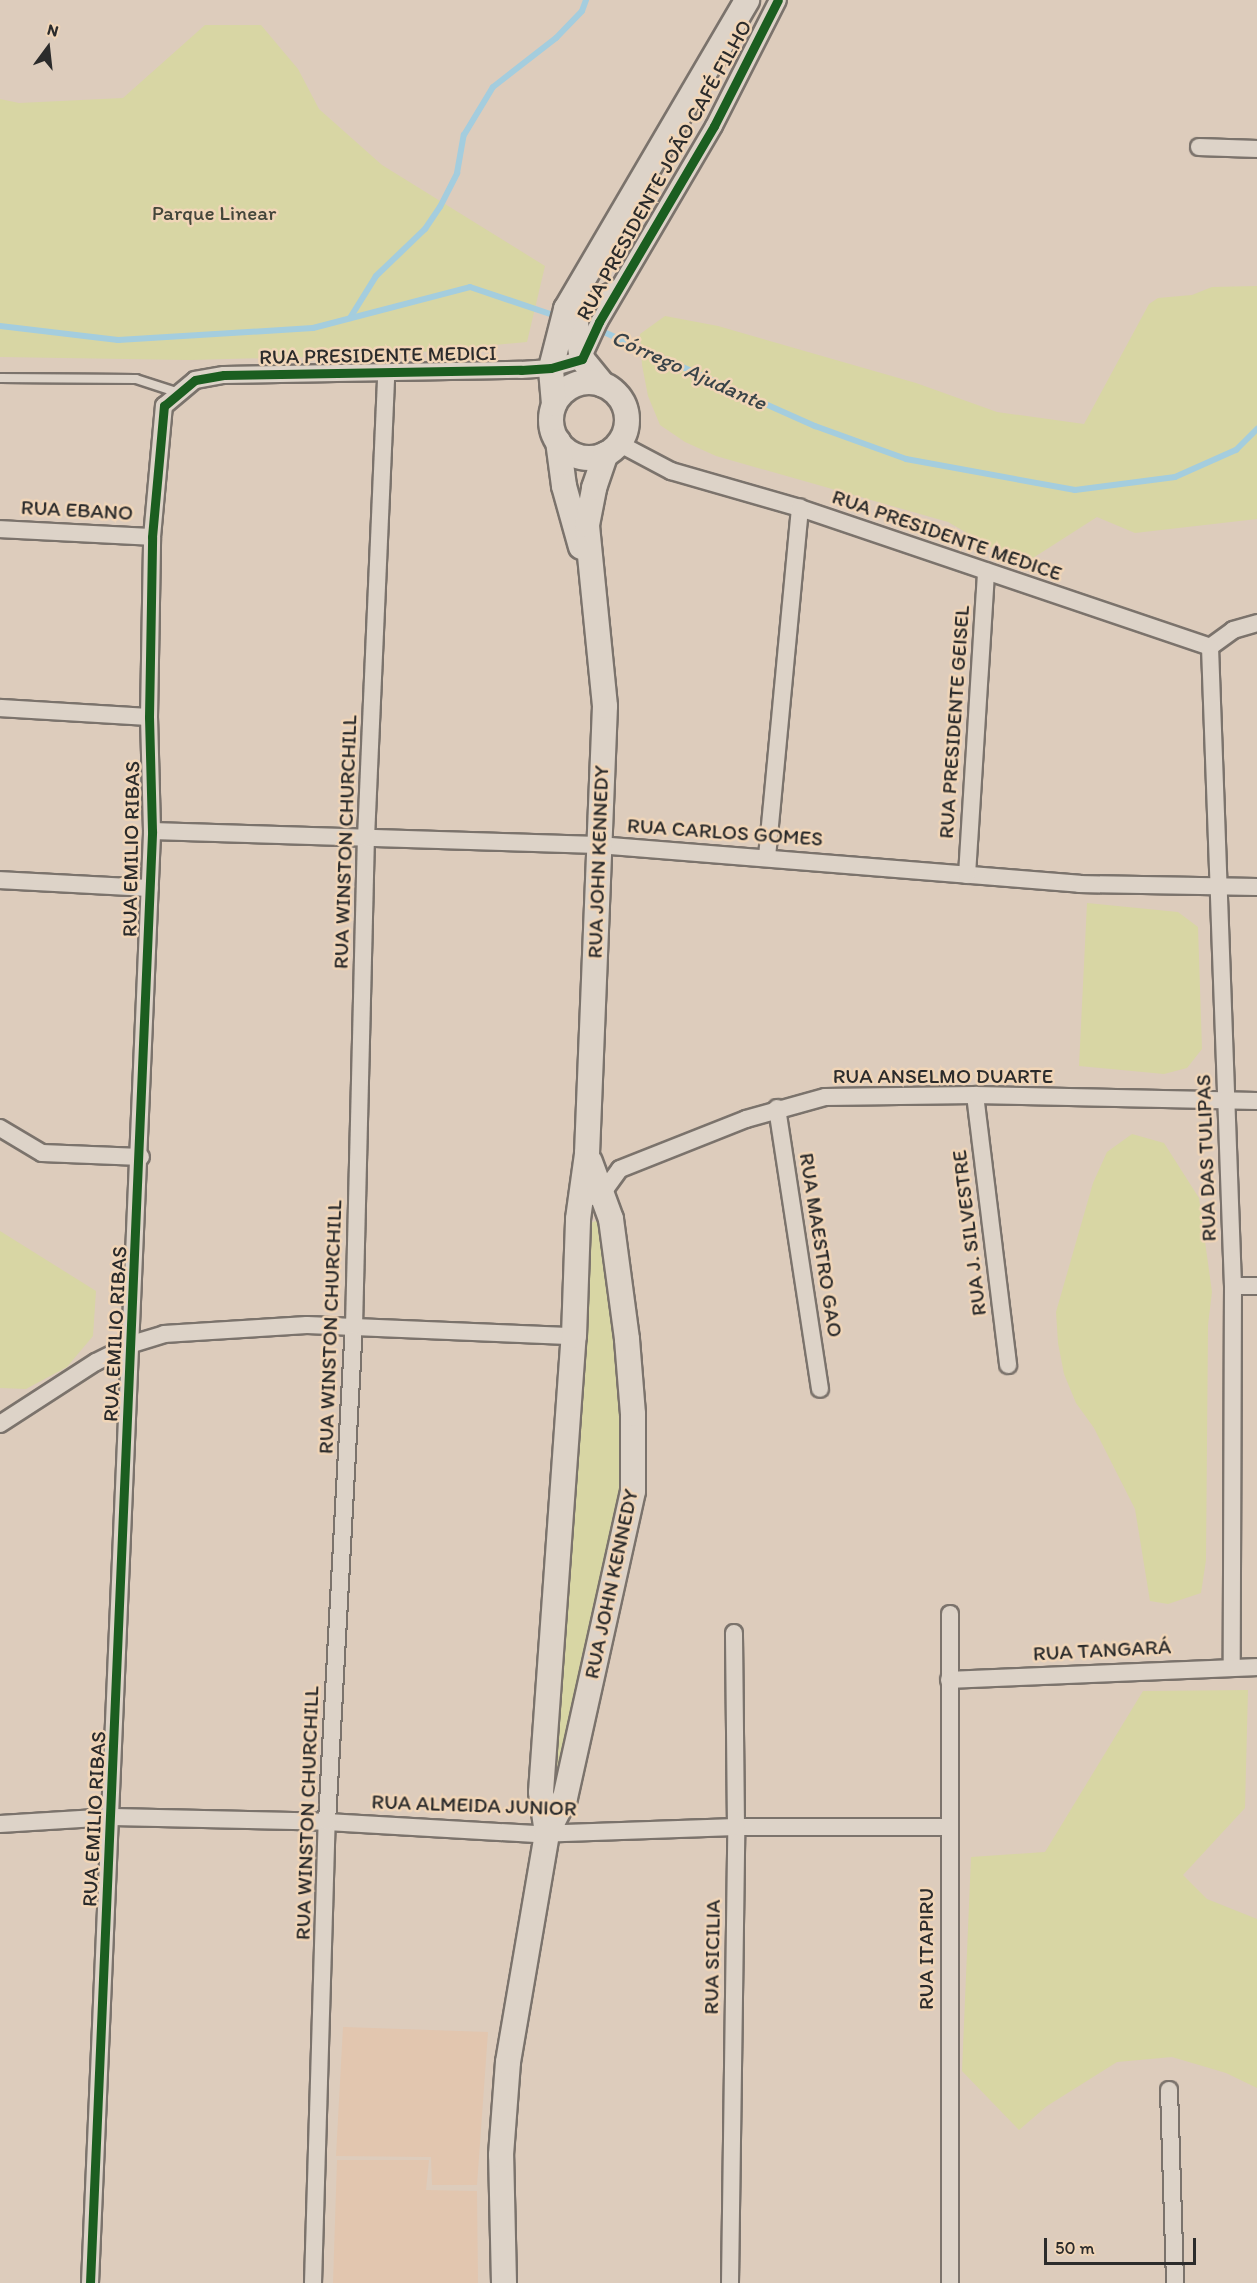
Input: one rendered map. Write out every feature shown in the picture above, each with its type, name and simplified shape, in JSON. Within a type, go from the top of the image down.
[{"type":"street","points":[[571,346],[551,368],[554,404],[552,422],[558,441],[566,449],[585,458],[613,449],[627,429],[625,408],[620,398],[603,385],[571,346],[570,305],[708,73],[747,0]]},
{"type":"street","name":"RUA PRESIDENTE JOÃO CAFÉ FILHO","points":[[571,346],[621,283],[714,126],[778,0]]},
{"type":"street","points":[[1199,147],[1257,149]]},
{"type":"street","name":"RUA PRESIDENTE JOÃO CAFÉ FILHO","points":[[570,305],[602,299],[621,283]]},
{"type":"street","name":"RUA PRESIDENTE MEDICI","points":[[178,393],[195,380],[224,375],[551,368]]},
{"type":"street","name":"RUA WINSTON CHURCHILL","points":[[313,2283],[327,1822],[354,1326],[366,838],[386,373]]},
{"type":"street","points":[[554,404],[570,388],[581,384],[603,385]]},
{"type":"street","name":"RUA EMILIO RIBAS","points":[[90,2283],[113,1817],[141,1157],[152,831],[149,717],[152,537],[160,425],[164,406],[178,393]]},
{"type":"street","name":"RUA JOHN KENNEDY","points":[[558,441],[574,528],[589,571]]},
{"type":"street","name":"RUA PRESIDENTE MEDICE","points":[[613,449],[671,471],[800,508],[1210,647]]},
{"type":"street","name":"RUA JOHN KENNEDY","points":[[504,2283],[501,2155],[508,2062],[548,1833],[565,1798],[633,1491],[633,1414],[627,1340],[611,1219],[592,1197],[587,1154],[604,706],[589,571],[587,525],[594,489],[613,449]]},
{"type":"street","points":[[767,857],[800,508]]},
{"type":"street","name":"RUA EBANO","points":[[0,529],[152,537]]},
{"type":"street","name":"RUA PRESIDENTE GEISEL","points":[[967,875],[986,572]]},
{"type":"street","points":[[1210,647],[1233,630],[1257,623]]},
{"type":"street","name":"RUA DAS TULIPAS","points":[[1210,647],[1233,1286],[1232,1666]]},
{"type":"street","points":[[0,708],[149,717]]},
{"type":"street","name":"RUA CARLOS GOMES","points":[[152,831],[598,845],[967,875],[1219,889],[1257,887]]},
{"type":"street","points":[[0,880],[150,888]]},
{"type":"street","name":"RUA ANSELMO DUARTE","points":[[592,1197],[620,1169],[777,1108],[853,1094],[1257,1101]]},
{"type":"street","name":"RUA J. SILVESTRE","points":[[975,1095],[1008,1365]]},
{"type":"street","name":"RUA MAESTRO GAO","points":[[777,1108],[820,1389]]},
{"type":"street","points":[[0,1128],[42,1153],[141,1157]]},
{"type":"street","name":"RUA JOHN KENNEDY","points":[[548,1833],[541,1792],[574,1336],[578,1219],[592,1197]]},
{"type":"street","points":[[1233,1286],[1257,1286]]},
{"type":"street","points":[[0,1424],[58,1383],[132,1344],[164,1334],[243,1326],[354,1326],[574,1336]]},
{"type":"street","name":"RUA ITAPIRU","points":[[950,1614],[947,1827],[950,2283]]},
{"type":"street","name":"RUA SICILIA","points":[[730,2283],[736,1827],[734,1633]]},
{"type":"street","name":"RUA TANGARÁ","points":[[949,1680],[1232,1666],[1257,1667]]},
{"type":"street","name":"RUA ALMEIDA JUNIOR","points":[[0,1824],[113,1817],[327,1822],[548,1833],[736,1827],[947,1827]]},
{"type":"street","points":[[1169,2090],[1175,2283]]},
{"type":"lane","points":[[0,378],[136,379],[178,393]]},
{"type":"shaded area","points":[[343,2027],[488,2032],[477,2185],[432,2185],[431,2157],[336,2156]]},
{"type":"shaded area","points":[[337,2160],[429,2160],[426,2190],[477,2191],[478,2283],[333,2283]]},
{"type":"green space","name":"Parque Linear","points":[[205,25],[261,25],[298,69],[319,109],[382,165],[545,266],[527,342],[390,355],[189,360],[0,357],[0,99],[19,103],[123,98]]},
{"type":"green space","points":[[1257,286],[1257,519],[1135,533],[1097,517],[1022,565],[948,522],[716,456],[685,442],[660,425],[648,396],[642,365],[640,334],[665,316],[718,326],[916,383],[997,412],[1084,424],[1149,304],[1158,298],[1192,295],[1212,287]]},
{"type":"green space","points":[[1087,903],[1178,912],[1198,927],[1202,1049],[1187,1068],[1164,1074],[1079,1066]]},
{"type":"green space","points":[[1132,1134],[1164,1143],[1199,1198],[1212,1292],[1208,1325],[1206,1560],[1201,1593],[1168,1604],[1150,1601],[1135,1509],[1094,1428],[1076,1403],[1064,1374],[1058,1343],[1056,1312],[1093,1183],[1107,1152]]},
{"type":"green space","points":[[596,1221],[602,1225],[625,1419],[625,1493],[554,1793],[590,1223]]},
{"type":"green space","points":[[0,1231],[96,1291],[93,1336],[67,1367],[26,1389],[0,1388]]},
{"type":"green space","points":[[1248,1690],[1245,1808],[1183,1875],[1207,1899],[1257,1919],[1257,2088],[1226,2073],[1172,2057],[1117,2062],[1047,2106],[1019,2130],[962,2071],[971,1857],[1045,1852],[1143,1691]]},
{"type":"waterway","points":[[350,318],[376,276],[425,229],[440,207],[457,173],[464,135],[493,87],[556,38],[582,11],[586,0]]},
{"type":"waterway","name":"Córrego Ajudante","points":[[0,326],[118,340],[313,328],[470,287],[559,317]]},
{"type":"waterway","name":"Córrego Ajudante","points":[[597,329],[815,426],[906,459],[1075,490],[1175,477],[1236,450],[1257,429]]},
{"type":"cycle path","points":[[90,2283],[152,831],[149,717],[152,537],[164,406],[195,380],[224,375],[521,370],[551,368],[582,359],[599,322],[714,126],[778,0]]}]
